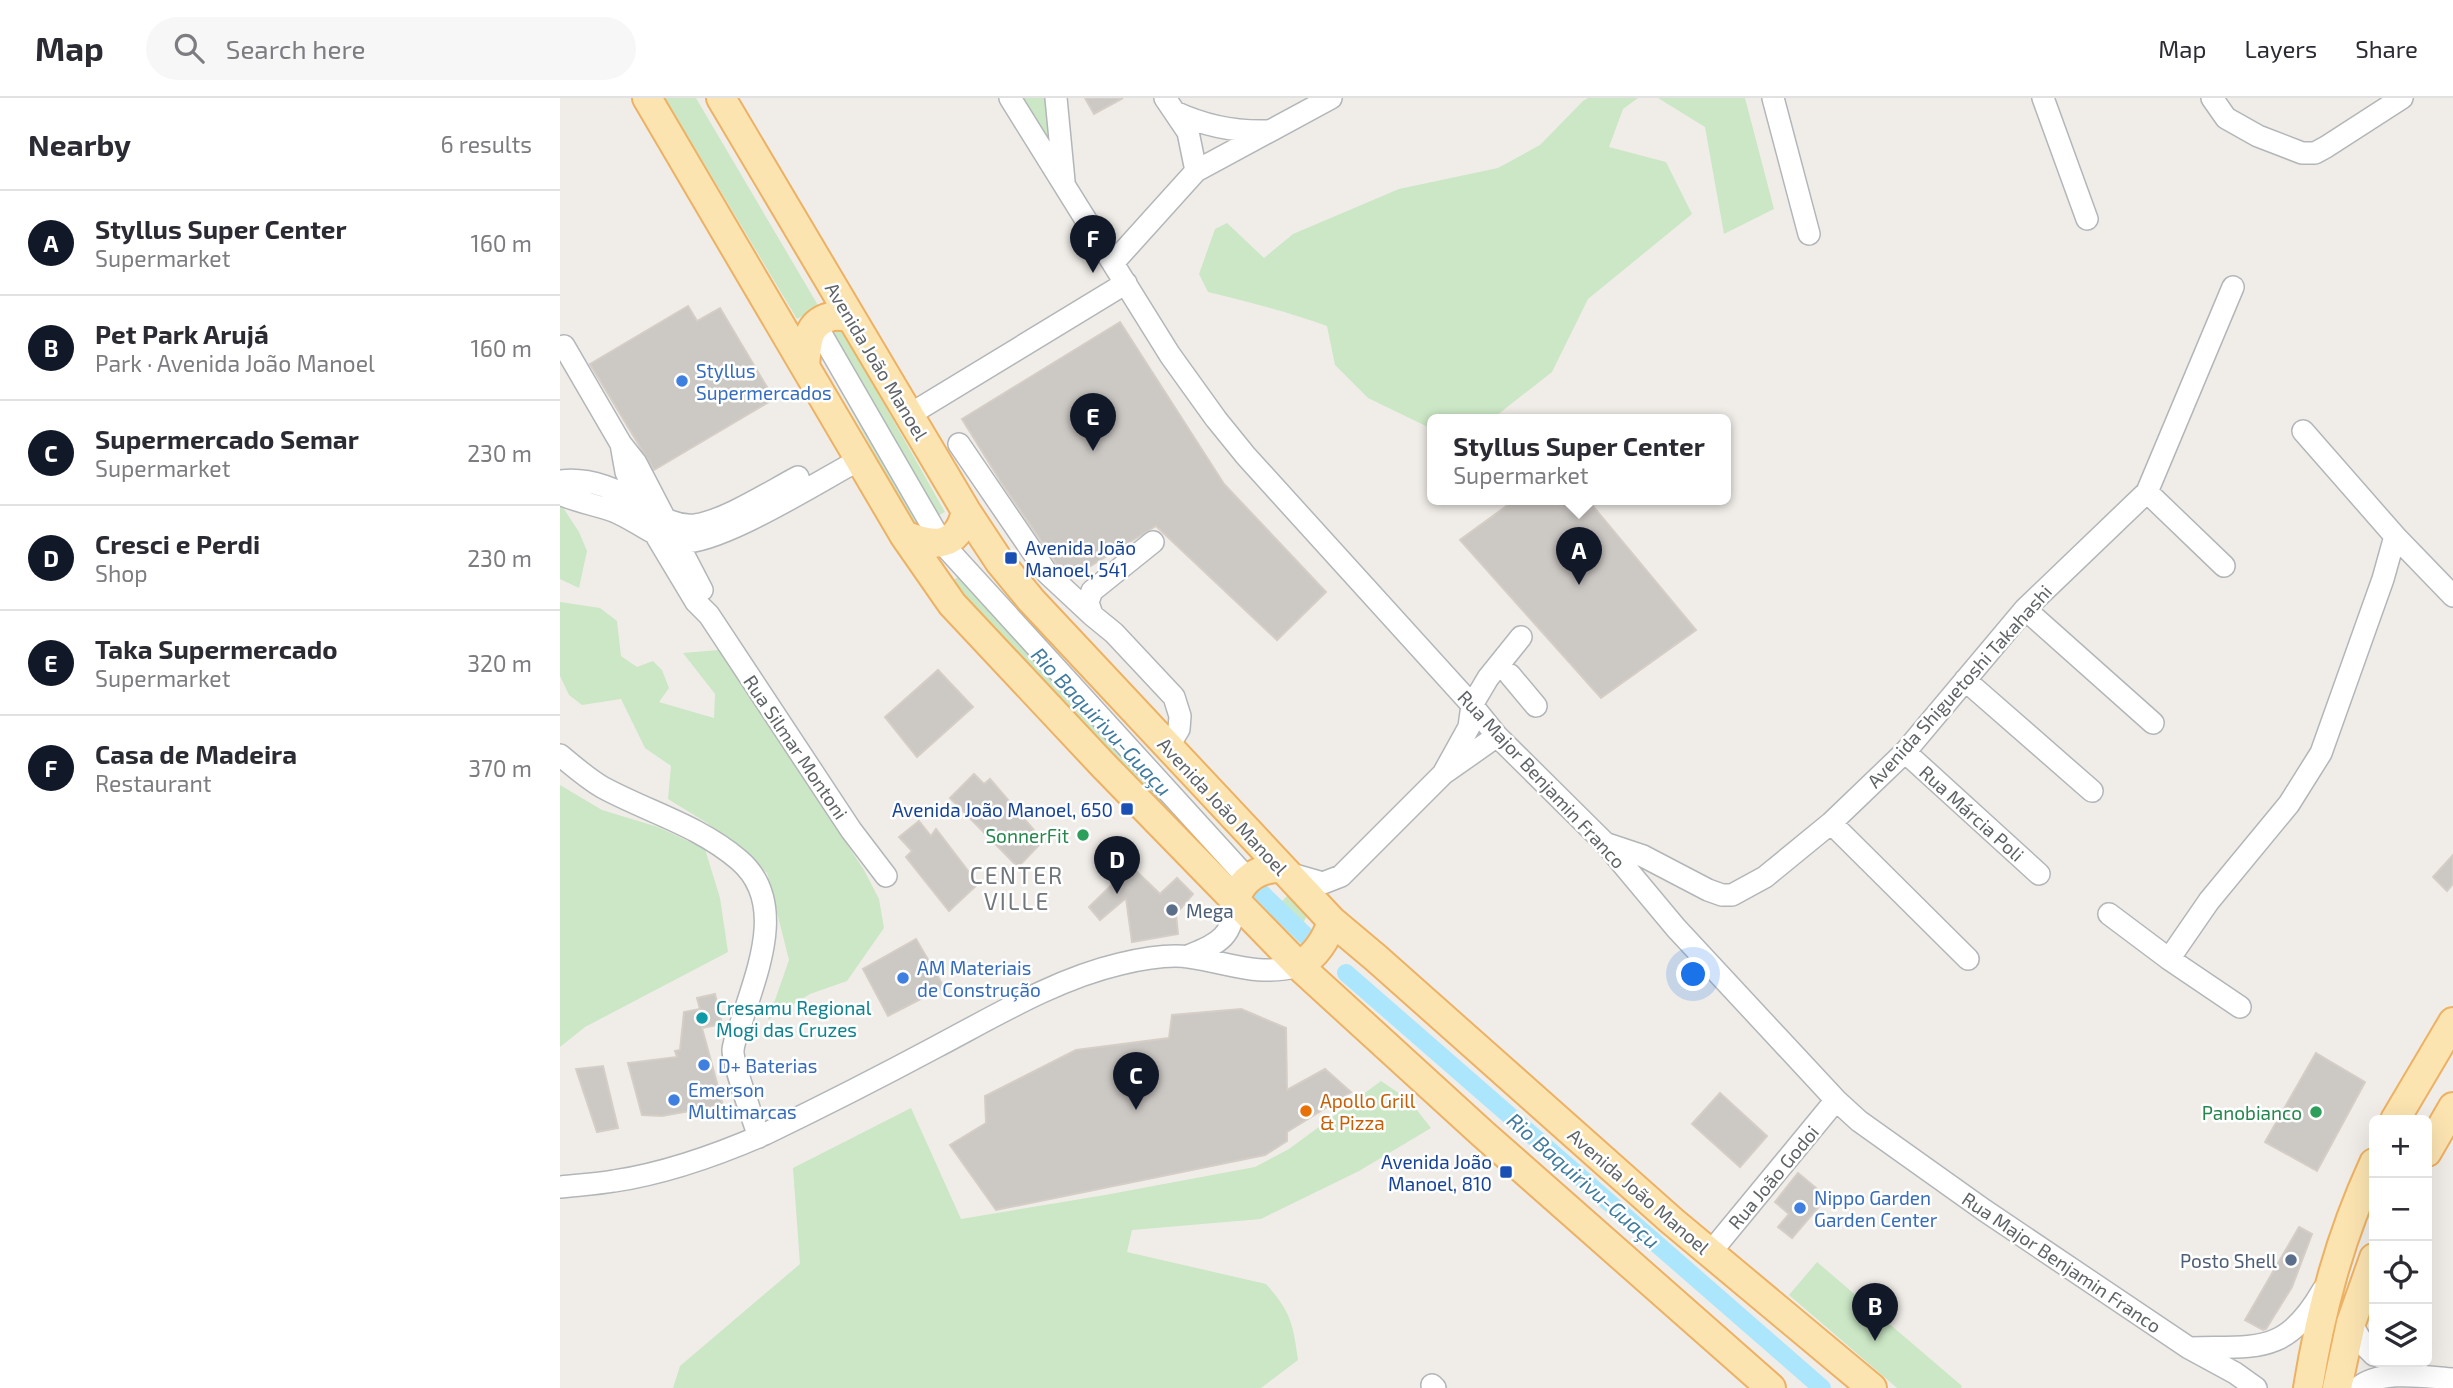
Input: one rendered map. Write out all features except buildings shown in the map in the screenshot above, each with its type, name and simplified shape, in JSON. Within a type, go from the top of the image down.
[{"type":"main road","points":[[647,98],[904,535],[952,604],[1241,890],[1299,966],[1483,1134],[1771,1388]]},
{"type":"main road","name":"Avenida João Manoel","points":[[722,98],[965,512],[1020,587],[1332,921],[1710,1253],[1872,1388]]},
{"type":"main road","points":[[804,366],[807,340],[816,325],[829,316],[852,319]]},
{"type":"main road","points":[[904,535],[923,543],[942,543],[955,535],[965,512]]},
{"type":"main road","points":[[1241,890],[1261,870],[1280,868]]},
{"type":"main road","points":[[1299,966],[1317,952],[1332,921]]},
{"type":"main road","points":[[2398,1115],[2453,1021]]},
{"type":"main road","points":[[2432,1143],[2453,1107]]},
{"type":"main road","points":[[2308,1388],[2331,1276],[2369,1175]]},
{"type":"main road","points":[[2337,1388],[2351,1323],[2369,1272]]},
{"type":"street","name":"Rua Major Benjamin Franco","points":[[1010,98],[1170,355],[1246,456],[1497,736],[1605,843],[1676,928],[1836,1100],[1859,1121],[1984,1210],[2189,1348],[2235,1373],[2256,1388]]},
{"type":"street","points":[[1056,98],[1064,183]]},
{"type":"street","points":[[1113,263],[1196,171],[1331,98]]},
{"type":"street","points":[[1773,98],[1809,234]]},
{"type":"street","points":[[2043,98],[2087,219]]},
{"type":"street","points":[[2211,98],[2226,118],[2258,136],[2302,153],[2315,153],[2326,147],[2402,98]]},
{"type":"street","points":[[1170,105],[1201,124],[1221,129],[1272,131]]},
{"type":"street","points":[[1170,105],[1188,132],[1196,171]]},
{"type":"street","points":[[909,415],[1126,283]]},
{"type":"street","name":"Avenida Shiguetoshi Takahashi","points":[[1605,843],[1643,856],[1708,890],[1732,895],[1765,877],[1830,823],[1905,751],[2025,609],[2147,492],[2233,288]]},
{"type":"street","points":[[816,325],[942,543],[1241,890],[1227,933],[1212,946],[1188,956]]},
{"type":"street","points":[[564,346],[622,454],[641,504]]},
{"type":"street","points":[[2303,432],[2395,536],[2453,596]]},
{"type":"street","points":[[959,444],[1047,573],[1114,633],[1174,696],[1180,716],[1179,729],[1168,747]]},
{"type":"street","points":[[595,483],[613,474],[622,454]]},
{"type":"street","points":[[622,454],[636,463],[661,527]]},
{"type":"street","points":[[560,494],[661,527],[696,525],[727,514],[856,454]]},
{"type":"street","points":[[679,542],[697,542],[746,522],[856,454]]},
{"type":"street","points":[[560,481],[585,481],[621,493],[641,504],[661,527]]},
{"type":"street","points":[[2147,492],[2224,566]]},
{"type":"street","name":"Rua Silmar Montoni","points":[[661,527],[679,542],[705,596],[709,615]]},
{"type":"street","name":"Rua Silmar Montoni","points":[[661,527],[682,580],[709,615],[851,830],[886,876]]},
{"type":"street","points":[[2169,959],[2209,901],[2289,804],[2321,753],[2383,579],[2395,536]]},
{"type":"street","points":[[1092,615],[1088,602],[1092,591],[1153,542]]},
{"type":"street","points":[[2025,609],[2152,723]]},
{"type":"street","points":[[1443,774],[1469,727],[1472,705],[1488,678],[1521,637]]},
{"type":"street","points":[[1510,676],[1536,706]]},
{"type":"street","points":[[1965,680],[2092,791]]},
{"type":"street","points":[[1280,868],[1292,876],[1323,883],[1341,876],[1443,774],[1497,736]]},
{"type":"street","name":"Rua Márcia Poli","points":[[1905,751],[2039,874]]},
{"type":"street","points":[[560,754],[600,786],[690,826],[709,838],[741,861],[757,881],[765,901],[767,919],[756,976],[732,1052],[759,1137]]},
{"type":"street","points":[[1830,823],[1968,959]]},
{"type":"street","points":[[1332,921],[1333,903],[1341,876]]},
{"type":"street","points":[[2109,914],[2240,1007]]},
{"type":"street","points":[[560,1187],[614,1182],[719,1154],[759,1137],[1057,986],[1120,964],[1153,958],[1188,956],[1220,965],[1262,971],[1281,971],[1299,966]]},
{"type":"street","name":"Rua João Godoi","points":[[1710,1253],[1836,1100]]},
{"type":"street","points":[[2189,1348],[2269,1345],[2281,1339],[2309,1314],[2331,1276]]},
{"type":"street","points":[[2351,1323],[2369,1350]]},
{"type":"street","points":[[2391,1367],[2401,1374]]},
{"type":"street","points":[[2358,1388],[2366,1381],[2401,1374],[2453,1379]]},
{"type":"green space","points":[[665,98],[696,98],[819,307],[797,319]]},
{"type":"green space","points":[[1018,98],[1052,98],[1055,156]]},
{"type":"green space","points":[[1588,98],[1638,98],[1623,109],[1609,147],[1666,162],[1692,214],[1588,299],[1552,372],[1498,414],[1427,414],[1427,427],[1368,398],[1335,365],[1327,326],[1208,292],[1199,274],[1215,229],[1227,223],[1264,258],[1293,234],[1399,189],[1498,168],[1540,145]]},
{"type":"green space","points":[[1658,98],[1745,98],[1774,209],[1724,234],[1705,127]]},
{"type":"green space","points":[[840,326],[945,512],[915,527],[814,343]]},
{"type":"green space","points":[[560,503],[579,532],[587,551],[579,588],[560,579]]},
{"type":"green space","points":[[975,563],[1247,860],[1239,875],[1224,881],[949,584]]},
{"type":"green space","points":[[560,602],[600,608],[617,621],[621,656],[637,667],[653,661],[662,670],[669,688],[659,702],[714,718],[715,694],[683,653],[719,650],[864,870],[879,899],[884,928],[847,981],[810,994],[768,1020],[789,960],[767,873],[707,823],[668,799],[671,766],[645,748],[621,699],[582,705],[569,695],[560,676]]},
{"type":"green space","points":[[560,785],[602,810],[658,827],[705,849],[720,898],[728,952],[585,1027],[560,1047]]},
{"type":"green space","points":[[1289,894],[1308,913],[1303,924],[1292,928],[1274,909]]},
{"type":"green space","points":[[1381,1081],[1409,1100],[1431,1128],[1359,1171],[1261,1219],[1132,1230],[1127,1252],[1266,1284],[1290,1319],[1298,1360],[1261,1388],[673,1388],[680,1366],[800,1264],[793,1168],[911,1108],[961,1219],[1255,1167],[1289,1149]]},
{"type":"green space","points":[[1817,1262],[1962,1386],[1961,1388],[1897,1388],[1789,1295]]},
{"type":"waterway","name":"Rio Baquirivu-Guaçu","points":[[1254,886],[1312,942]]},
{"type":"waterway","name":"Rio Baquirivu-Guaçu","points":[[1346,973],[1822,1388]]},
{"type":"place","name":"Casa de Madeira","points":[[1093,273]]},
{"type":"place","name":"Styllus Supermercados","points":[[682,381]]},
{"type":"place","name":"Taka Supermercado","points":[[1093,451]]},
{"type":"place","name":"Avenida João Manoel, 541","points":[[1011,558]]},
{"type":"place","name":"Styllus Super Center","points":[[1579,585]]},
{"type":"place","name":"Avenida João Manoel, 650","points":[[1127,809]]},
{"type":"place","name":"SonnerFit","points":[[1083,835]]},
{"type":"place","name":"Cresci e Perdi","points":[[1117,894]]},
{"type":"place","name":"Mega","points":[[1172,910]]},
{"type":"place","name":"AM Materiais de Construção","points":[[903,978]]},
{"type":"place","name":"Cresamu Regional Mogi das Cruzes","points":[[702,1018]]},
{"type":"place","name":"D+ Baterias","points":[[704,1065]]},
{"type":"place","name":"Emerson Multimarcas","points":[[674,1100]]},
{"type":"place","name":"Supermercado Semar","points":[[1136,1110]]},
{"type":"place","name":"Apollo Grill & Pizza","points":[[1306,1111]]},
{"type":"place","name":"Panobianco","points":[[2316,1112]]},
{"type":"place","name":"Avenida João Manoel, 810","points":[[1506,1172]]},
{"type":"place","name":"Nippo Garden Garden Center","points":[[1800,1208]]},
{"type":"place","name":"Posto Shell","points":[[2291,1260]]},
{"type":"place","name":"Pet Park Arujá","points":[[1875,1341]]},
{"type":"district","name":"CENTER VILLE","points":[[1017,888]]}]
